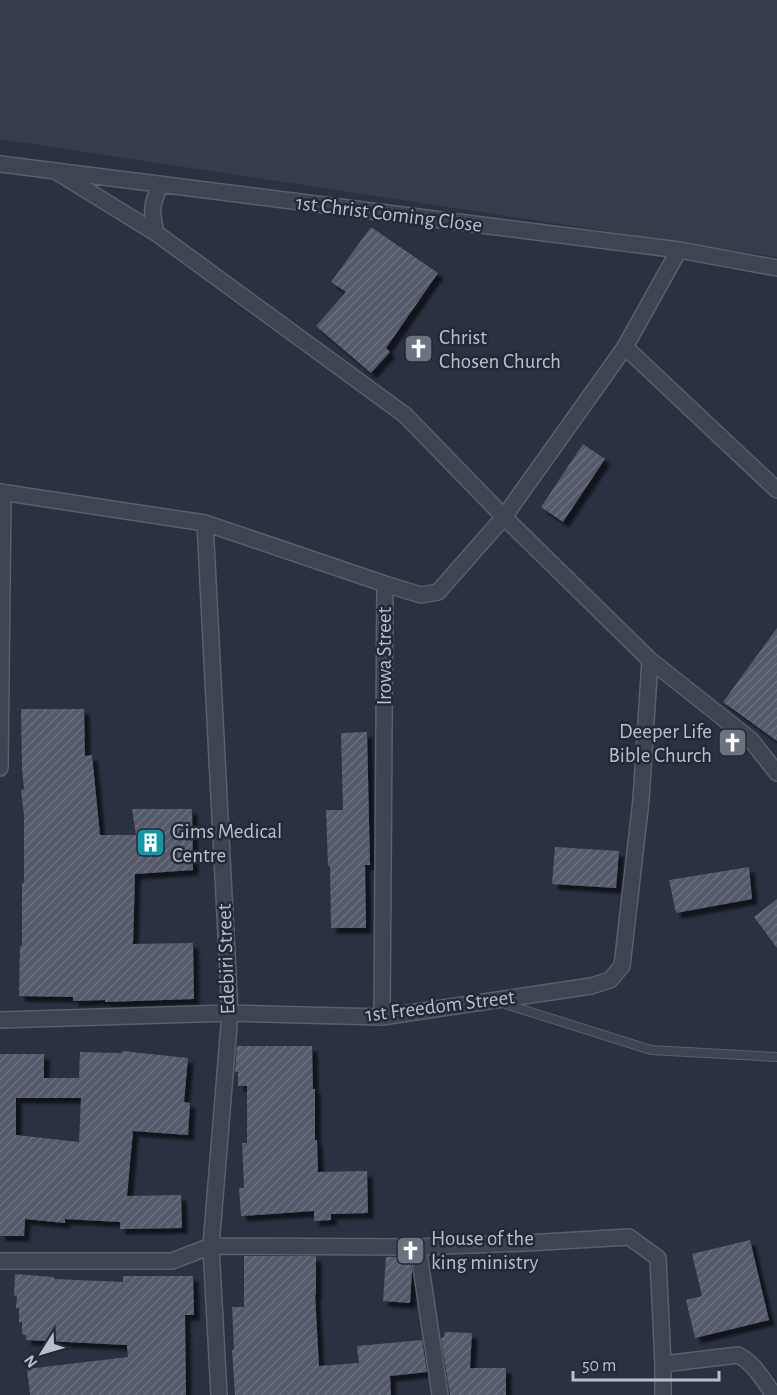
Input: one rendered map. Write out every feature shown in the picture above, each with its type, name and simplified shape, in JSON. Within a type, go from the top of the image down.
[{"type":"street","name":"1st Christ Coming Close","points":[[0,164],[679,250],[777,268]]},
{"type":"street","points":[[57,172],[156,233],[405,415],[504,517],[650,660],[751,740],[777,773]]},
{"type":"street","points":[[156,233],[152,203],[160,185]]},
{"type":"street","points":[[385,584],[421,595],[438,592],[504,517],[625,346],[679,250]]},
{"type":"street","points":[[625,346],[777,490]]},
{"type":"street","points":[[0,768],[1,492]]},
{"type":"street","name":"Irowa Street","points":[[1,492],[206,524],[385,584],[382,1017]]},
{"type":"street","name":"Edebiri Street","points":[[206,524],[230,1013],[211,1246],[219,1395]]},
{"type":"street","name":"1st Freedom Street","points":[[0,1020],[230,1013],[382,1017],[591,986],[610,980],[622,966],[641,800],[650,660]]},
{"type":"street","points":[[0,1261],[172,1261],[211,1246],[418,1247],[628,1237],[658,1258],[663,1395]]},
{"type":"street","points":[[418,1247],[440,1395]]},
{"type":"street","points":[[663,1364],[738,1355],[752,1365],[774,1395]]},
{"type":"lane","points":[[495,1000],[651,1050],[777,1057]]},
{"type":"shaded area","points":[[0,0],[777,0],[777,257],[0,139]]},
{"type":"building","points":[[371,227],[438,273],[386,348],[390,352],[371,373],[316,326],[346,292],[331,282]]},
{"type":"building","points":[[583,444],[605,459],[563,522],[541,507]]},
{"type":"building","points":[[777,628],[777,741],[723,702]]},
{"type":"building","points":[[21,709],[84,709],[85,756],[92,755],[100,835],[136,835],[132,809],[192,809],[193,870],[135,874],[133,944],[193,943],[194,999],[105,1002],[105,1000],[73,1001],[73,997],[19,996],[22,883],[24,883]]},
{"type":"building","points":[[367,732],[370,865],[365,865],[366,928],[331,928],[326,810],[343,810],[341,733]]},
{"type":"building","points":[[555,847],[619,851],[616,888],[552,884]]},
{"type":"building","points":[[749,867],[752,899],[676,913],[669,880]]},
{"type":"building","points":[[777,899],[777,948],[754,917]]},
{"type":"building","points":[[237,1046],[312,1046],[318,1172],[367,1171],[368,1213],[331,1214],[331,1220],[314,1221],[314,1211],[241,1216],[239,1188],[244,1188],[242,1143],[247,1143],[247,1086],[238,1086],[238,1072],[235,1072]]},
{"type":"building","points":[[122,1051],[188,1058],[184,1102],[190,1103],[188,1135],[133,1131],[127,1196],[181,1195],[182,1228],[120,1229],[120,1222],[65,1219],[65,1223],[25,1219],[24,1236],[0,1236],[0,1054],[44,1054],[44,1078],[79,1078],[80,1052],[122,1053]],"holes":[[[16,1098],[81,1098],[79,1142],[16,1135]]]},
{"type":"building","points":[[750,1240],[769,1320],[695,1338],[686,1300],[702,1296],[692,1254]]},
{"type":"building","points":[[244,1256],[316,1256],[315,1295],[319,1366],[359,1363],[357,1346],[422,1340],[427,1372],[390,1376],[391,1395],[235,1395],[232,1307],[244,1307]]},
{"type":"building","points":[[386,1257],[410,1257],[412,1270],[410,1303],[383,1301]]},
{"type":"building","points":[[15,1274],[54,1277],[54,1279],[123,1282],[123,1276],[193,1276],[194,1315],[185,1315],[186,1395],[30,1395],[27,1369],[128,1357],[127,1345],[26,1340],[26,1335],[22,1334],[22,1322],[19,1322],[19,1308],[16,1308],[17,1296],[14,1296]]},
{"type":"building","points":[[445,1332],[472,1333],[470,1368],[506,1368],[506,1395],[450,1395],[441,1338],[444,1337]]},
{"type":"place","name":"Christ Chosen Church","points":[[418,349]]},
{"type":"place","name":"Deeper Life Bible Church","points":[[733,743]]},
{"type":"place","name":"Gims Medical Centre","points":[[151,843]]},
{"type":"place","name":"House of the king ministry","points":[[410,1250]]}]
